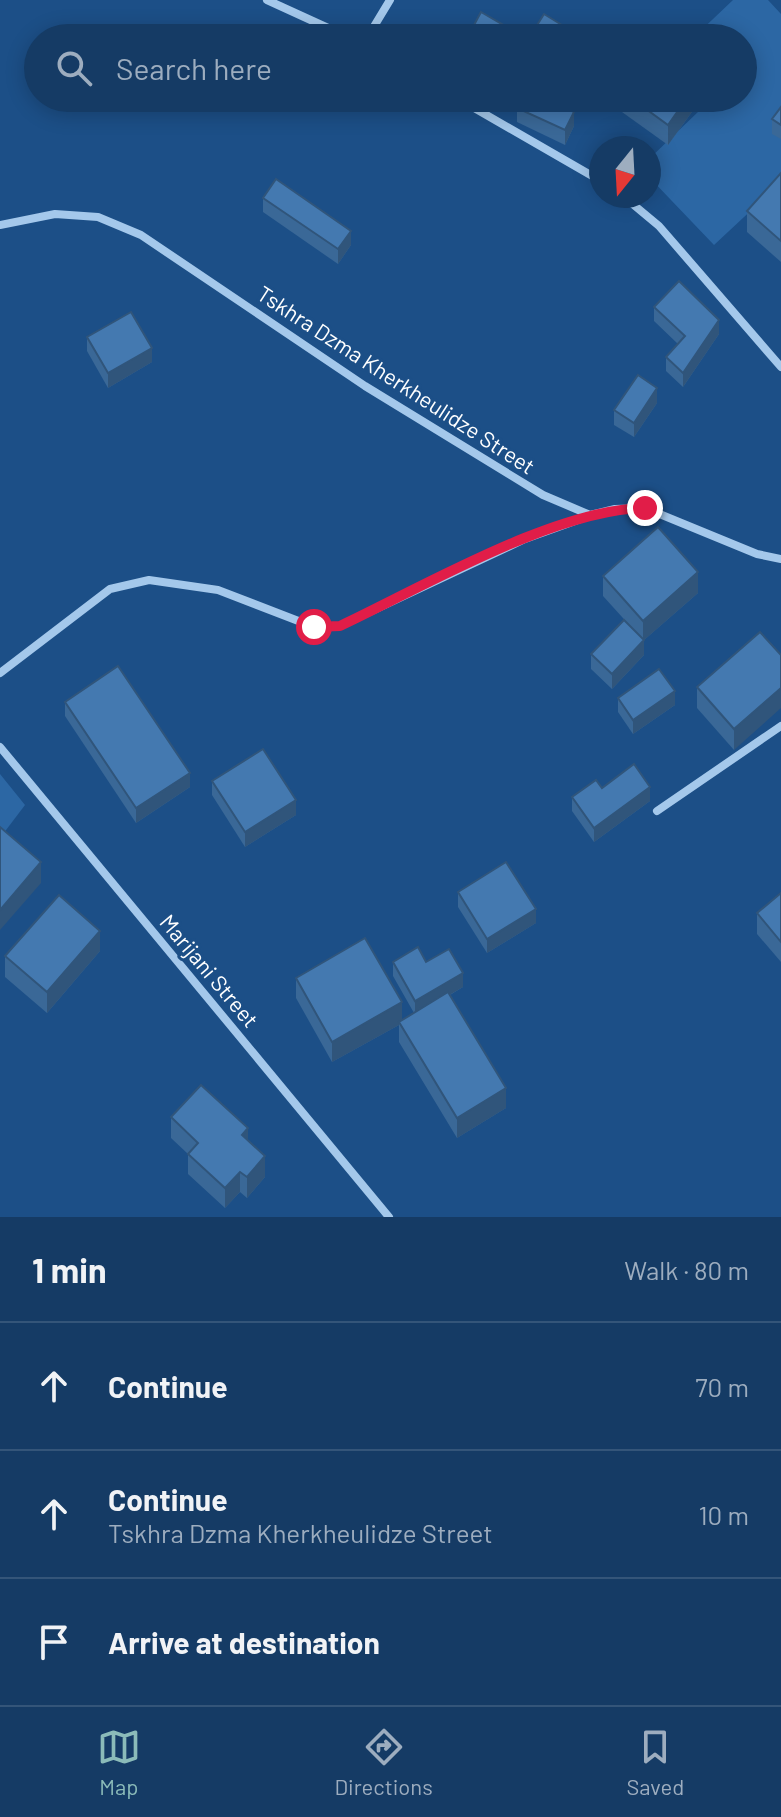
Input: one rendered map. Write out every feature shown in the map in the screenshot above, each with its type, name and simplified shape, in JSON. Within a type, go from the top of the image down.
[{"type":"street","points":[[267,0],[319,24]]},
{"type":"street","points":[[375,24],[390,0]]},
{"type":"street","points":[[481,112],[589,174]]},
{"type":"street","points":[[637,208],[659,226],[781,367]]},
{"type":"street","name":"Tskhra Dzma Kherkheulidze Street","points":[[0,225],[55,214],[84,216],[98,217],[141,235],[365,386],[543,495],[590,515]]},
{"type":"street","points":[[0,673],[110,589],[149,580],[218,590],[314,627],[340,626],[525,539],[615,509],[645,508],[757,554],[781,559]]},
{"type":"street","points":[[657,811],[781,726]]},
{"type":"street","name":"Marijani Street","points":[[0,747],[389,1217]]},
{"type":"shaded area","points":[[733,0],[768,0],[781,14],[781,227],[758,204],[714,245],[661,190],[661,147],[698,112],[757,112],[757,24],[708,24]]},
{"type":"shaded area","points":[[0,774],[25,805],[0,838]]},
{"type":"building","points":[[481,12],[502,24],[475,24]]},
{"type":"building","points":[[544,14],[560,24],[538,24]]},
{"type":"building","points":[[781,107],[781,125],[772,119]]},
{"type":"building","points":[[526,112],[574,112],[565,130]]},
{"type":"building","points":[[650,112],[677,112],[668,125]]},
{"type":"building","points":[[781,173],[781,241],[747,211]]},
{"type":"building","points":[[276,179],[351,231],[338,249],[263,198]]},
{"type":"building","points":[[679,281],[719,320],[683,373],[666,357],[685,336],[654,307]]},
{"type":"building","points":[[131,312],[152,348],[108,373],[87,337]]},
{"type":"building","points":[[638,375],[657,388],[634,423],[614,410]]},
{"type":"building","points":[[658,527],[698,572],[643,621],[603,576]]},
{"type":"building","points":[[624,620],[644,640],[612,674],[591,654]]},
{"type":"building","points":[[760,632],[781,655],[781,688],[734,729],[697,687]]},
{"type":"building","points":[[118,666],[190,773],[136,808],[65,702]]},
{"type":"building","points":[[659,669],[675,691],[633,720],[618,698]]},
{"type":"building","points":[[263,749],[296,800],[245,832],[212,781]]},
{"type":"building","points":[[634,764],[650,787],[594,828],[572,797],[596,780],[602,788]]},
{"type":"building","points":[[0,827],[41,862],[0,910]]},
{"type":"building","points":[[506,862],[536,909],[487,939],[458,892]]},
{"type":"building","points":[[781,893],[781,942],[757,913]]},
{"type":"building","points":[[59,895],[100,931],[47,992],[5,956]]},
{"type":"building","points":[[365,938],[402,1002],[332,1042],[296,978]]},
{"type":"building","points":[[418,947],[426,962],[449,949],[463,973],[415,1001],[393,962]]},
{"type":"building","points":[[448,992],[506,1088],[457,1118],[399,1022]]},
{"type":"building","points":[[201,1085],[248,1128],[242,1135],[265,1156],[247,1177],[240,1172],[225,1188],[188,1154],[198,1143],[171,1117]]},
{"type":"route","points":[[314,627],[340,626],[525,539],[590,515],[615,509],[645,508]]}]
